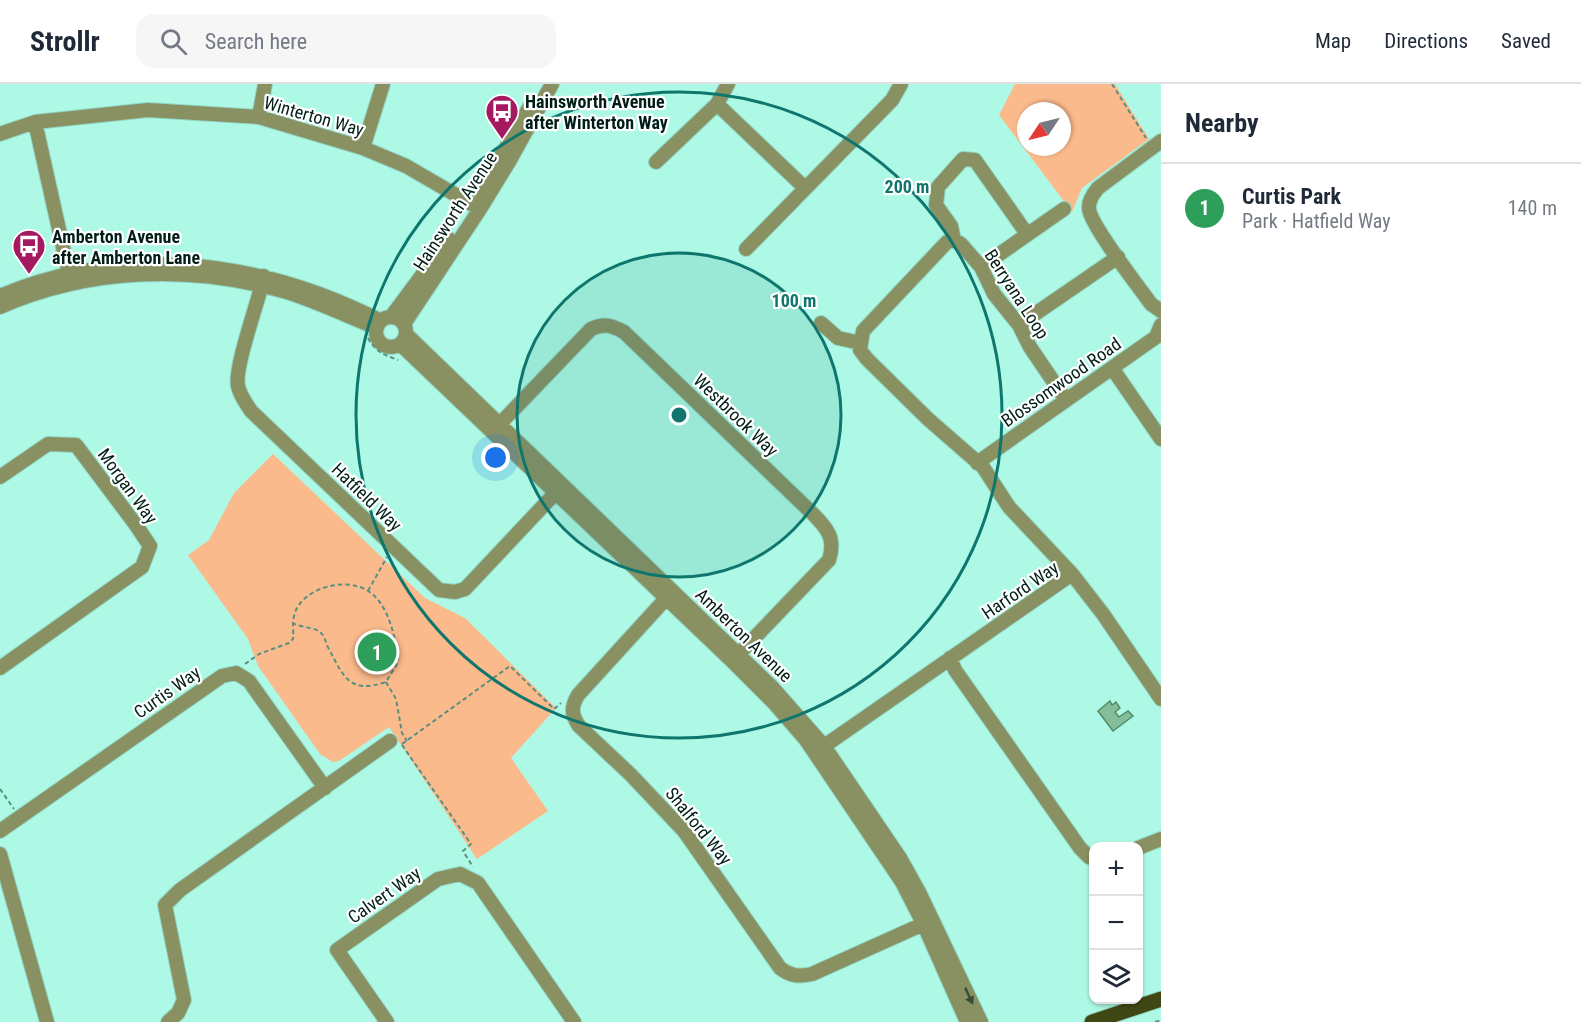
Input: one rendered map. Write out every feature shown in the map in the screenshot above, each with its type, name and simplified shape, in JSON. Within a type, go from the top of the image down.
[{"type":"main road","points":[[1097,1021],[1161,999]]},
{"type":"main road","points":[[1120,1022],[1161,1009]]},
{"type":"street","points":[[259,117],[265,84]]},
{"type":"street","points":[[363,148],[383,84]]},
{"type":"street","name":"Hainsworth Avenue","points":[[477,207],[542,84]]},
{"type":"street","name":"Hainsworth Avenue","points":[[389,329],[510,160],[552,84]]},
{"type":"street","points":[[656,162],[717,104],[728,84]]},
{"type":"street","points":[[746,249],[892,100],[901,84]]},
{"type":"street","points":[[717,104],[805,188]]},
{"type":"street","name":"Winterton Way","points":[[0,134],[36,122],[148,110],[259,117],[363,148],[406,166],[477,207]]},
{"type":"street","points":[[36,122],[70,278]]},
{"type":"street","points":[[1156,145],[1098,188],[1091,197],[1089,207],[1091,216],[1118,257],[1151,304],[1161,311]]},
{"type":"street","points":[[1027,234],[975,160],[963,159],[938,187],[936,205],[951,226],[954,240],[947,242],[863,331],[860,350],[928,419],[983,467],[1009,507],[1072,574]]},
{"type":"street","points":[[981,267],[1064,209]]},
{"type":"street","name":"Berryana Loop","points":[[954,240],[961,243],[981,267],[994,294],[1019,325],[1030,347],[1066,400]]},
{"type":"street","points":[[1019,325],[1118,257]]},
{"type":"street","name":"Amberton Avenue","points":[[0,296],[20,288],[156,264],[195,265],[263,281],[290,283],[356,308],[389,329],[497,428],[735,658],[788,718],[820,749],[928,922],[981,1022]]},
{"type":"street","name":"Amberton Avenue","points":[[0,307],[70,278]]},
{"type":"street","name":"Hatfield Way","points":[[263,281],[239,368],[238,385],[243,400],[251,411],[440,590],[454,592],[465,589],[560,489]]},
{"type":"street","points":[[821,323],[837,338],[860,344]]},
{"type":"street","name":"Westbrook Way","points":[[497,428],[582,336],[601,325],[612,325],[624,332],[812,513],[830,535],[833,548],[829,560],[735,658]]},
{"type":"street","name":"Blossomwood Road","points":[[977,463],[1156,337],[1161,325]]},
{"type":"street","points":[[1112,368],[1161,439]]},
{"type":"street","name":"Morgan Way","points":[[0,477],[48,444],[76,445],[150,546],[142,567],[0,668]]},
{"type":"street","name":"Harford Way","points":[[820,749],[1072,574],[1103,614],[1161,699]]},
{"type":"street","points":[[572,706],[578,694],[670,595]]},
{"type":"street","points":[[950,658],[960,676],[1068,832],[1089,857]]},
{"type":"street","points":[[238,674],[249,681],[325,788]]},
{"type":"street","name":"Curtis Way","points":[[0,831],[222,676],[238,674]]},
{"type":"street","name":"Shalford Way","points":[[572,706],[574,718],[579,726],[631,775],[684,831],[786,974],[803,976],[812,974],[928,922]]},
{"type":"street","points":[[168,1022],[178,1013],[184,1000],[165,905],[180,890],[325,788],[396,743]]},
{"type":"street","points":[[1143,846],[1161,839]]},
{"type":"street","points":[[0,854],[47,1022]]},
{"type":"street","name":"Calvert Way","points":[[387,1022],[337,950],[438,879],[460,874],[474,881]]},
{"type":"street","points":[[474,881],[478,883],[574,1022]]},
{"type":"street","name":"Amberton Avenue","points":[[928,922],[967,1022]]},
{"type":"path","points":[[1113,84],[1156,145]]},
{"type":"path","points":[[389,329],[375,349],[384,355],[402,361]]},
{"type":"path","points":[[368,591],[392,546]]},
{"type":"path","points":[[238,674],[244,665],[259,654],[289,643],[293,639],[293,623],[294,615],[303,598],[317,589],[333,586],[355,585],[368,591],[384,609],[398,653],[398,662],[386,682],[373,687],[362,687],[350,682],[344,676],[319,631],[293,623]]},
{"type":"path","points":[[474,881],[476,874],[463,851],[471,844],[396,743],[407,741],[510,666],[554,709],[560,703],[564,706],[572,706]]},
{"type":"path","points":[[386,682],[396,699],[402,732],[407,741]]},
{"type":"path","points":[[0,789],[20,817]]},
{"type":"path","points":[[1155,1022],[1161,1020]]},
{"type":"shaded area","points":[[1015,84],[1115,84],[1149,139],[1082,188],[1072,212],[1030,156],[1071,156],[1071,102],[1017,102],[1017,139],[999,115]]},
{"type":"shaded area","points":[[273,454],[425,598],[465,618],[556,708],[511,758],[548,811],[477,859],[389,727],[339,761],[333,762],[320,754],[258,666],[248,639],[188,555],[209,540],[234,493]]},
{"type":"building","points":[[1110,701],[1112,705],[1116,702],[1120,708],[1115,712],[1119,717],[1128,711],[1133,716],[1113,731],[1098,711]]},
{"type":"place","name":"Hainsworth Avenue after Winterton Way","points":[[502,140]]},
{"type":"place","name":"Amberton Avenue after Amberton Lane","points":[[29,275]]},
{"type":"place","name":"Curtis Park","points":[[377,652]]}]
